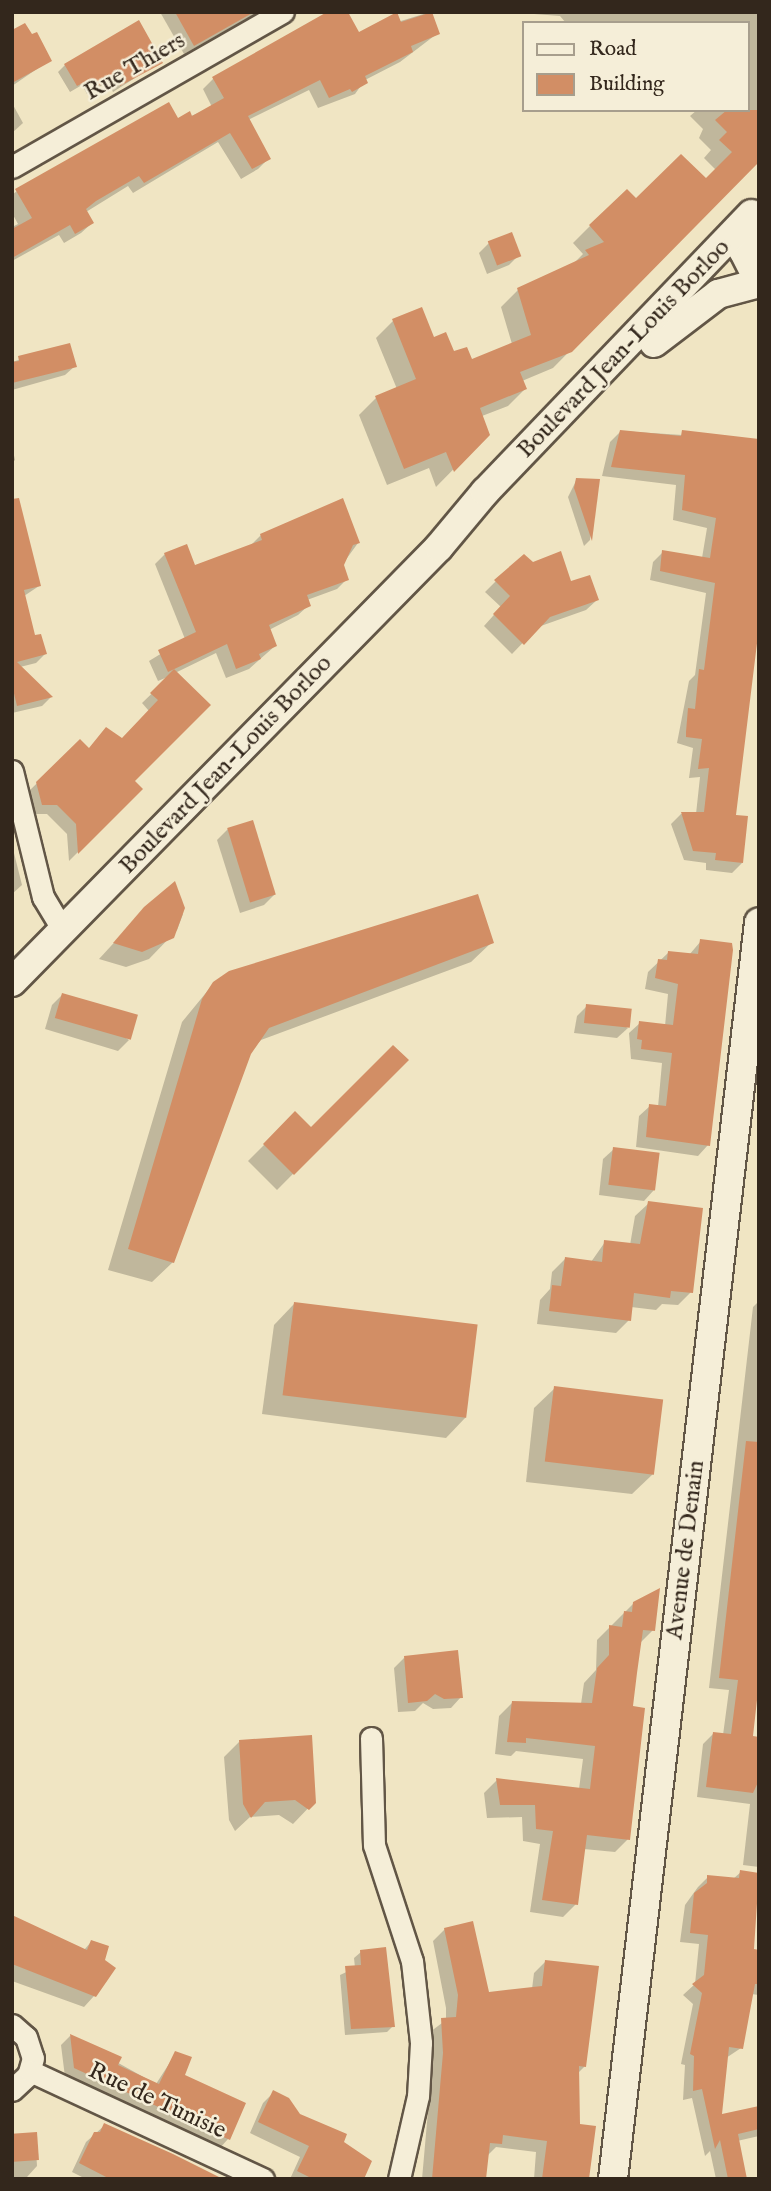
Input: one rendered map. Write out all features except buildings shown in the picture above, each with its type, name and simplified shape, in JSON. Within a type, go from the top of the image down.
[{"type":"main road","points":[[756,210],[743,244],[747,265],[759,283]]},
{"type":"main road","name":"Boulevard Jean-Louis Borloo","points":[[12,982],[439,547],[485,492],[756,210]]},
{"type":"main road","name":"Boulevard Jean-Louis Borloo","points":[[439,547],[488,512],[674,324],[726,290],[759,283]]},
{"type":"main road","name":"Avenue de Denain","points":[[613,2179],[759,922]]},
{"type":"main road","name":"Avenue de Denain","points":[[631,2179],[759,1080]]},
{"type":"street","name":"Rue Thiers","points":[[12,167],[283,12]]},
{"type":"street","points":[[12,771],[43,897],[63,930]]},
{"type":"street","points":[[371,1738],[374,1845],[412,1961],[421,2043],[418,2096],[399,2179]]},
{"type":"street","points":[[12,2025],[30,2045],[30,2071],[12,2090]]},
{"type":"street","name":"Rue de Tunisie","points":[[30,2071],[263,2179]]}]
